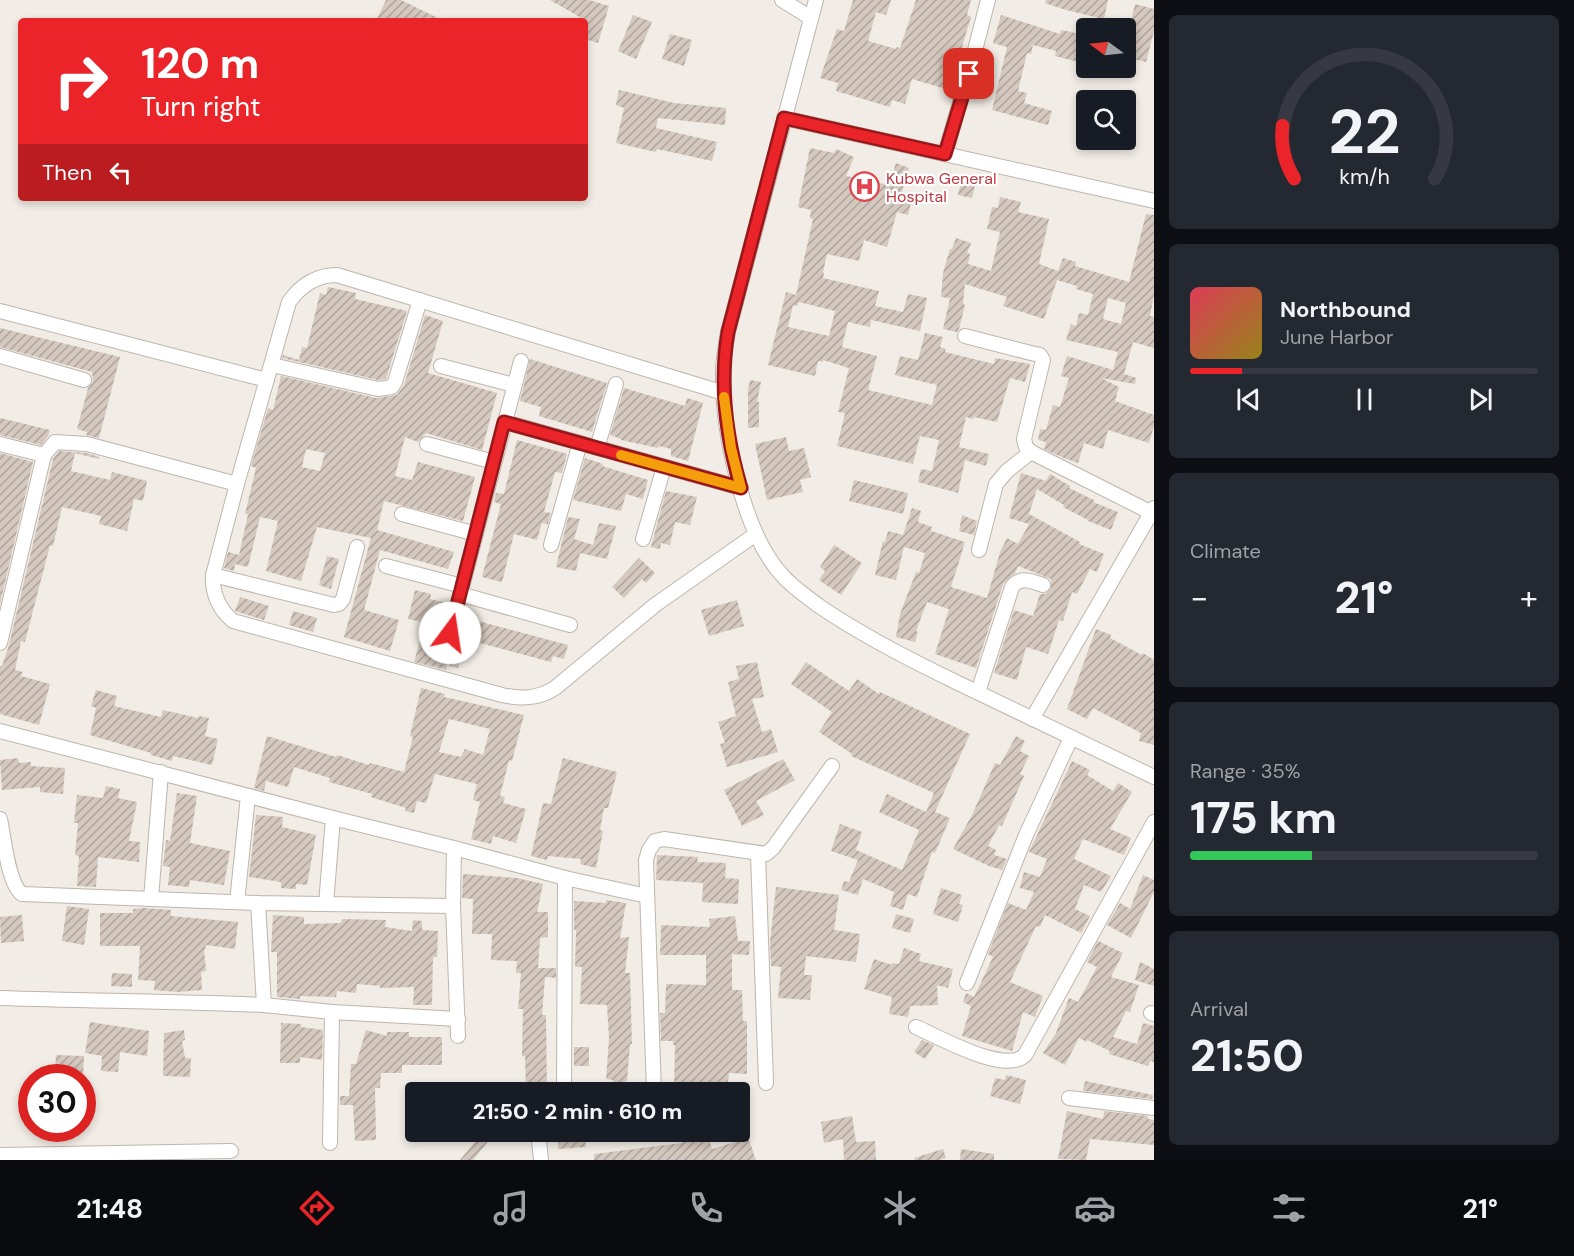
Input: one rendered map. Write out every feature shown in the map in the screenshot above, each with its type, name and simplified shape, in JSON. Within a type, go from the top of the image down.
[{"type":"street","points":[[782,0],[812,18]]},
{"type":"street","points":[[816,0],[728,332],[723,365],[723,393],[731,448],[748,514],[756,534],[776,568],[804,595],[837,618],[878,642],[1154,777]]},
{"type":"street","points":[[945,154],[988,0]]},
{"type":"street","points":[[784,118],[1154,201]]},
{"type":"street","points":[[723,393],[337,275],[319,277],[302,287],[289,302],[237,484],[213,575],[213,585],[219,604],[233,621],[502,695],[524,698],[545,694],[555,688],[655,605],[756,534]]},
{"type":"street","points":[[272,364],[378,389],[392,387],[420,300]]},
{"type":"street","points":[[0,311],[267,380]]},
{"type":"street","points":[[965,336],[1031,352],[1043,360],[1024,439],[1031,453],[1153,511],[1032,719]]},
{"type":"street","points":[[0,356],[84,380]]},
{"type":"street","points":[[450,633],[521,362]]},
{"type":"street","points":[[441,366],[514,385]]},
{"type":"street","points":[[597,448],[616,384]]},
{"type":"street","points":[[504,422],[741,488]]},
{"type":"street","points":[[0,643],[44,455],[55,442],[87,444],[237,484]]},
{"type":"street","points":[[551,545],[580,443]]},
{"type":"street","points":[[0,444],[44,455]]},
{"type":"street","points":[[427,444],[494,462]]},
{"type":"street","points":[[979,550],[996,484],[1007,471],[1031,453]]},
{"type":"street","points":[[643,539],[664,467]]},
{"type":"street","points":[[402,514],[476,534]]},
{"type":"street","points":[[213,575],[334,605],[339,604],[343,599],[357,546]]},
{"type":"street","points":[[386,566],[570,625]]},
{"type":"street","points":[[978,692],[1012,587],[1017,581],[1024,579],[1042,585]]},
{"type":"street","points":[[0,731],[566,878],[647,896]]},
{"type":"street","points":[[967,983],[1026,834],[1071,738]]},
{"type":"street","points":[[654,1082],[646,860],[649,850],[655,842],[664,839],[766,854],[773,848],[832,766]]},
{"type":"street","points":[[151,899],[161,772]]},
{"type":"street","points":[[237,902],[248,796]]},
{"type":"street","points":[[326,904],[333,818]]},
{"type":"street","points":[[0,819],[12,879],[19,892],[26,894],[258,903],[453,906]]},
{"type":"street","points":[[916,1027],[984,1057],[1003,1062],[1021,1059],[1154,822]]},
{"type":"street","points":[[454,848],[453,906],[458,1036]]},
{"type":"street","points":[[758,854],[766,1083]]},
{"type":"street","points":[[564,1082],[566,878]]},
{"type":"street","points":[[258,903],[264,1005]]},
{"type":"street","points":[[0,998],[264,1005],[332,1012],[458,1019]]},
{"type":"street","points":[[330,1143],[332,1012]]},
{"type":"street","points":[[1069,1098],[1154,1108]]},
{"type":"street","points":[[539,1142],[541,1160]]},
{"type":"street","points":[[0,1155],[231,1151]]},
{"type":"building","points":[[386,0],[401,0],[438,18],[377,18]]},
{"type":"building","points":[[550,0],[589,0],[609,6],[598,43],[588,40],[588,18],[582,18]]},
{"type":"building","points":[[853,0],[891,0],[886,15],[876,12],[868,41],[896,49],[900,48],[916,0],[971,0],[967,15],[971,17],[949,90],[912,79],[905,104],[892,100],[890,107],[836,91],[838,83],[820,78],[837,29],[844,31]]},
{"type":"building","points":[[1046,0],[1108,0],[1104,18],[1045,3]]},
{"type":"building","points":[[1135,4],[1154,9],[1154,31],[1146,62],[1136,60],[1136,18],[1132,18]]},
{"type":"building","points":[[633,15],[652,22],[636,59],[618,51]]},
{"type":"building","points":[[1001,15],[1060,34],[1061,30],[1076,33],[1076,61],[1055,56],[1056,51],[1033,45],[1031,54],[1027,53],[1018,91],[1027,93],[1024,103],[1052,111],[1048,125],[992,110],[1007,47],[993,43]]},
{"type":"building","points":[[670,34],[692,40],[684,66],[662,59]]},
{"type":"building","points":[[619,90],[674,103],[726,108],[725,125],[658,118],[656,128],[717,142],[712,161],[616,143],[624,108],[616,105]]},
{"type":"building","points":[[810,148],[834,153],[836,149],[854,157],[846,176],[889,185],[896,163],[909,168],[901,196],[912,199],[908,215],[897,212],[887,247],[864,240],[859,261],[827,254],[823,272],[823,278],[879,291],[875,306],[903,312],[908,294],[927,298],[920,331],[871,320],[870,327],[848,322],[842,347],[877,356],[868,390],[932,405],[937,385],[895,375],[900,356],[918,360],[925,333],[943,337],[940,347],[946,349],[945,352],[994,364],[995,358],[1030,364],[1025,382],[1010,378],[997,422],[966,417],[959,447],[989,454],[986,466],[965,460],[958,493],[918,482],[921,469],[932,471],[939,440],[920,436],[913,464],[837,446],[845,413],[838,412],[849,368],[823,360],[823,362],[818,361],[815,376],[768,365],[786,292],[796,295],[813,219],[810,218],[811,210],[798,207]],"holes":[[[799,302],[835,311],[829,336],[788,327],[793,305],[797,306]]]},
{"type":"building","points":[[962,178],[976,181],[972,198],[958,195]]},
{"type":"building","points":[[1000,197],[1021,202],[1018,212],[1049,219],[1039,264],[1058,271],[1063,258],[1076,262],[1075,266],[1129,282],[1146,214],[1154,215],[1154,295],[1150,316],[1154,317],[1154,348],[1133,342],[1124,374],[1136,378],[1135,384],[1101,378],[1119,387],[1115,401],[1154,415],[1154,426],[1149,443],[1108,430],[1103,449],[1084,443],[1078,463],[1044,449],[1046,442],[1038,440],[1040,429],[1046,430],[1053,405],[1060,407],[1069,378],[1061,376],[1067,356],[1113,370],[1118,352],[1066,340],[1071,324],[1076,326],[1079,313],[1088,315],[1093,294],[1057,280],[1044,319],[1003,306],[1007,297],[965,284],[963,304],[965,305],[959,329],[957,332],[943,329],[950,298],[941,297],[943,273],[950,249],[956,238],[971,243],[967,253],[970,254],[968,264],[991,271],[1000,232],[987,229],[992,207],[998,208]],"holes":[[[1108,298],[1126,303],[1121,324],[1103,319]]]},
{"type":"building","points":[[328,287],[356,293],[355,299],[407,311],[386,379],[378,380],[282,358],[283,355],[299,360],[302,347],[307,348],[320,293],[326,295]]},
{"type":"building","points":[[425,315],[443,321],[428,373],[497,393],[482,450],[426,433],[418,442],[405,437],[395,476],[412,480],[418,462],[475,477],[463,521],[384,501],[377,530],[454,552],[448,569],[380,550],[364,610],[399,620],[390,651],[344,637],[371,538],[317,527],[301,581],[266,571],[278,521],[260,517],[248,567],[235,564],[234,571],[224,568],[228,552],[239,555],[248,514],[245,514],[256,468],[251,466],[268,408],[273,410],[281,376],[376,398],[397,395],[404,385]],"holes":[[[306,449],[325,453],[320,471],[302,467]]]},
{"type":"building","points":[[0,328],[120,357],[99,438],[86,435],[87,432],[77,429],[88,388],[93,382],[92,372],[0,347]]},
{"type":"building","points":[[530,359],[607,383],[592,432],[539,416],[541,407],[520,401]]},
{"type":"building","points":[[750,380],[761,382],[757,402],[759,402],[759,427],[748,428],[748,390]]},
{"type":"building","points":[[624,388],[685,406],[687,398],[703,403],[688,461],[671,456],[671,449],[621,440],[610,435]]},
{"type":"building","points":[[0,418],[50,430],[41,445],[0,435]]},
{"type":"building","points":[[786,437],[789,451],[804,448],[811,477],[800,480],[803,492],[767,500],[755,444]]},
{"type":"building","points":[[517,440],[567,454],[562,473],[555,472],[544,512],[551,513],[548,524],[542,523],[537,540],[514,534],[502,582],[482,577],[501,504],[494,502],[496,493],[504,494]]},
{"type":"building","points":[[59,451],[86,453],[99,457],[99,459],[75,453],[71,471],[110,480],[112,472],[147,481],[143,501],[134,499],[127,531],[99,524],[101,516],[62,507],[25,642],[21,641],[15,670],[23,672],[21,676],[50,684],[39,725],[0,714],[0,666],[2,666],[9,645],[53,459]]},
{"type":"building","points":[[0,453],[33,462],[0,604]]},
{"type":"building","points":[[585,458],[603,464],[602,466],[648,480],[643,499],[626,494],[621,511],[573,500]]},
{"type":"building","points":[[1021,473],[1046,481],[1050,474],[1070,486],[1069,488],[1094,500],[1093,502],[1118,512],[1111,530],[1088,521],[1037,489],[1029,514],[1080,542],[1079,544],[1104,554],[1097,572],[1090,569],[1077,594],[1072,592],[1063,621],[1059,620],[1048,654],[1026,647],[1017,680],[994,673],[1014,610],[1033,616],[1040,594],[1045,594],[1051,588],[1051,579],[1018,566],[1015,573],[1003,584],[976,668],[935,654],[949,609],[927,602],[916,631],[918,632],[915,642],[896,637],[900,614],[916,572],[919,573],[925,553],[904,547],[896,580],[875,575],[883,541],[885,542],[888,531],[903,535],[912,508],[921,511],[918,522],[932,527],[931,531],[965,542],[951,587],[987,598],[1000,552],[1007,538],[1018,544],[1029,524],[1009,518]]},
{"type":"building","points":[[854,480],[908,493],[903,514],[849,501]]},
{"type":"building","points":[[666,491],[697,497],[690,525],[675,522],[670,545],[661,543],[660,549],[651,547]]},
{"type":"building","points":[[962,515],[977,521],[974,535],[959,531]]},
{"type":"building","points":[[568,517],[580,519],[574,539],[593,545],[599,523],[616,526],[607,559],[580,553],[576,571],[556,567]]},
{"type":"building","points":[[834,545],[862,563],[841,595],[819,580],[825,571],[820,567]]},
{"type":"building","points":[[327,556],[339,559],[331,589],[319,585]]},
{"type":"building","points":[[639,558],[655,573],[646,583],[642,579],[624,598],[612,587]]},
{"type":"building","points":[[415,590],[431,594],[430,599],[446,603],[441,635],[447,641],[457,639],[463,617],[568,645],[564,659],[553,656],[551,662],[465,639],[458,668],[447,665],[446,670],[414,662],[425,623],[408,619]]},
{"type":"building","points":[[240,597],[269,606],[264,620],[235,611]]},
{"type":"building","points":[[737,600],[744,626],[709,636],[701,610]]},
{"type":"building","points":[[293,611],[317,618],[313,632],[289,625]]},
{"type":"building","points":[[1096,629],[1154,660],[1154,745],[1139,741],[1141,733],[1093,708],[1087,719],[1067,709]]},
{"type":"building","points":[[757,662],[764,697],[752,699],[762,732],[771,729],[778,752],[727,767],[720,744],[725,743],[718,722],[736,716],[728,682],[739,679],[736,666]]},
{"type":"building","points":[[806,662],[849,691],[857,679],[879,694],[880,692],[970,734],[935,812],[950,818],[935,853],[932,852],[917,897],[908,894],[903,910],[890,906],[894,892],[863,879],[858,895],[841,890],[844,881],[849,882],[858,860],[831,851],[840,824],[862,832],[856,850],[902,870],[919,830],[879,812],[887,794],[926,812],[934,793],[851,756],[852,754],[819,732],[832,712],[791,684]]},
{"type":"building","points":[[421,688],[445,694],[444,697],[524,715],[500,796],[505,797],[503,803],[526,809],[516,843],[493,836],[491,844],[471,839],[480,802],[473,800],[477,784],[435,774],[426,803],[417,801],[414,813],[405,811],[406,808],[371,797],[372,794],[329,782],[330,778],[294,767],[288,787],[266,781],[264,791],[254,788],[267,736],[336,757],[337,755],[369,765],[370,763],[404,772],[413,737],[410,736]],"holes":[[[449,719],[490,729],[483,755],[465,749],[461,757],[439,752]]]},
{"type":"building","points":[[96,690],[117,696],[114,706],[161,717],[163,710],[198,718],[199,716],[209,718],[205,736],[218,739],[212,765],[173,756],[172,761],[90,735],[96,708],[91,706]]},
{"type":"building","points":[[1016,736],[1025,741],[1020,751],[1029,756],[1020,774],[1024,776],[1002,826],[999,825],[988,846],[996,850],[994,855],[1007,859],[1002,870],[953,849],[972,815],[995,763],[1000,765]]},
{"type":"building","points":[[18,758],[19,763],[31,762],[31,766],[65,768],[63,794],[40,792],[40,787],[2,790],[0,760]]},
{"type":"building","points":[[563,758],[617,772],[608,808],[604,808],[600,830],[603,831],[596,868],[580,864],[581,859],[548,856],[547,860],[531,856],[543,803],[551,804]]},
{"type":"building","points":[[783,759],[795,780],[756,801],[764,815],[742,826],[724,790]]},
{"type":"building","points":[[1072,761],[1090,770],[1087,775],[1113,791],[1118,783],[1132,792],[1110,829],[1131,838],[1124,855],[1083,839],[1074,859],[1111,876],[1101,892],[1084,885],[1075,909],[1090,916],[1081,933],[1045,915],[1040,927],[1036,926],[1010,982],[1043,996],[1035,1017],[1023,1012],[1012,1051],[962,1036],[971,1006],[963,1002],[966,993],[974,997],[993,957],[988,954],[1008,903],[1026,910],[1034,892],[1020,888],[1024,872],[1040,877],[1047,859],[1029,852]]},
{"type":"building","points":[[106,786],[120,789],[118,798],[137,802],[129,841],[140,842],[139,862],[98,857],[96,887],[77,886],[79,856],[75,855],[78,823],[74,823],[77,795],[103,798]]},
{"type":"building","points":[[177,793],[197,796],[190,843],[230,851],[224,885],[190,880],[189,887],[168,885],[170,867],[163,866],[166,840],[170,841]]},
{"type":"building","points":[[256,815],[283,817],[282,827],[316,835],[307,885],[296,884],[296,889],[281,888],[281,882],[249,877]]},
{"type":"building","points":[[657,855],[698,857],[697,862],[726,863],[725,878],[739,879],[738,904],[702,902],[703,883],[656,880]]},
{"type":"building","points":[[463,874],[517,878],[543,884],[537,912],[548,912],[548,937],[540,938],[538,968],[556,968],[556,978],[545,977],[542,1015],[546,1015],[547,1082],[526,1082],[525,1056],[522,1056],[523,1009],[518,1009],[521,973],[516,973],[517,961],[491,960],[492,934],[472,934],[473,899],[462,898]]},
{"type":"building","points":[[1143,875],[1154,880],[1154,892],[1131,938],[1107,925],[1120,903],[1130,909]]},
{"type":"building","points":[[776,887],[839,895],[834,930],[860,934],[856,962],[806,956],[804,975],[812,975],[810,1000],[778,998],[781,967],[771,966],[770,942]]},
{"type":"building","points":[[941,888],[962,895],[959,904],[963,905],[958,922],[933,914]]},
{"type":"building","points":[[606,900],[626,903],[620,938],[629,937],[625,973],[630,973],[632,1044],[630,1044],[627,1081],[625,1082],[613,1082],[613,1080],[606,1079],[609,1039],[607,1005],[580,1004],[582,967],[575,967],[574,901],[606,903]]},
{"type":"building","points":[[67,906],[89,909],[84,945],[62,941]]},
{"type":"building","points":[[133,909],[171,910],[171,916],[238,922],[235,949],[206,945],[204,950],[206,971],[201,972],[202,990],[177,992],[154,990],[155,981],[138,980],[140,946],[100,946],[100,913],[133,913]]},
{"type":"building","points":[[896,914],[914,919],[910,933],[892,928]]},
{"type":"building","points":[[22,915],[24,941],[1,943],[0,917]]},
{"type":"building","points":[[273,915],[304,917],[304,924],[341,923],[342,919],[386,920],[385,927],[412,931],[413,920],[422,921],[422,930],[438,931],[437,957],[433,957],[432,1005],[413,1005],[414,987],[380,988],[380,986],[357,984],[356,993],[337,991],[336,997],[300,996],[300,999],[277,997],[277,952],[271,952]]},
{"type":"building","points":[[735,916],[738,941],[750,941],[749,955],[732,954],[732,990],[742,990],[743,1021],[747,1021],[747,1074],[729,1073],[728,1082],[674,1082],[675,1045],[673,1041],[661,1041],[660,1013],[665,1013],[666,984],[706,985],[706,955],[660,955],[661,925],[710,927],[709,919]]},
{"type":"building","points":[[1098,941],[1123,953],[1111,977],[1139,985],[1130,1012],[1126,1011],[1113,1037],[1137,1044],[1143,1023],[1154,1026],[1154,1062],[1150,1061],[1148,1066],[1109,1054],[1110,1051],[1079,1038],[1065,1065],[1043,1053],[1056,1033],[1069,998],[1078,1002],[1097,967],[1087,962]]},
{"type":"building","points":[[904,948],[921,954],[919,961],[953,969],[948,988],[937,985],[938,1005],[910,1006],[908,1017],[889,1014],[892,997],[864,989],[874,959],[892,965],[892,963],[899,964]]},
{"type":"building","points":[[1140,962],[1154,969],[1154,986],[1135,980]]},
{"type":"building","points":[[112,973],[132,974],[132,987],[111,986]]},
{"type":"building","points":[[90,1022],[149,1031],[147,1056],[120,1052],[118,1072],[101,1071],[102,1056],[85,1053]]},
{"type":"building","points":[[281,1023],[301,1024],[301,1027],[323,1030],[322,1060],[300,1057],[300,1063],[280,1063]]},
{"type":"building","points":[[184,1030],[185,1040],[182,1041],[185,1058],[191,1058],[190,1077],[163,1076],[164,1033]]},
{"type":"building","points":[[366,1030],[387,1036],[387,1032],[409,1032],[409,1037],[442,1037],[442,1065],[402,1065],[402,1073],[381,1073],[380,1088],[375,1088],[376,1140],[355,1141],[353,1105],[340,1105],[340,1096],[349,1096],[351,1064],[356,1064]]},
{"type":"building","points":[[922,1040],[934,1045],[925,1059],[914,1052]]},
{"type":"building","points":[[574,1047],[589,1047],[589,1066],[574,1066]]},
{"type":"building","points":[[56,1055],[84,1056],[84,1064],[56,1064]]},
{"type":"building","points":[[1006,1075],[1026,1080],[1020,1104],[990,1096],[995,1078],[1005,1080]]},
{"type":"building","points":[[1085,1081],[1153,1095],[1152,1099],[1083,1091]]},
{"type":"building","points":[[1067,1111],[1103,1119],[1104,1111],[1148,1116],[1148,1119],[1154,1120],[1154,1145],[1090,1139],[1086,1160],[1058,1159]]},
{"type":"building","points":[[852,1116],[856,1142],[875,1141],[876,1160],[844,1160],[843,1139],[824,1143],[821,1122]]},
{"type":"building","points":[[475,1142],[488,1142],[473,1160],[460,1160]]},
{"type":"building","points":[[558,1142],[585,1142],[586,1147],[558,1149]]},
{"type":"building","points":[[682,1142],[710,1142],[712,1149],[735,1142],[750,1142],[756,1160],[594,1160],[594,1154]]},
{"type":"building","points":[[943,1149],[946,1158],[915,1160],[914,1158]]},
{"type":"building","points":[[961,1149],[994,1154],[994,1160],[960,1160]]},
{"type":"slow traffic","points":[[621,455],[741,488],[731,448],[724,397]]},
{"type":"place","name":"Kubwa General Hospital","points":[[865,187]]},
{"type":"route","points":[[450,633],[504,422],[741,488],[726,419],[723,365],[728,332],[784,118],[945,154],[969,74]]}]
